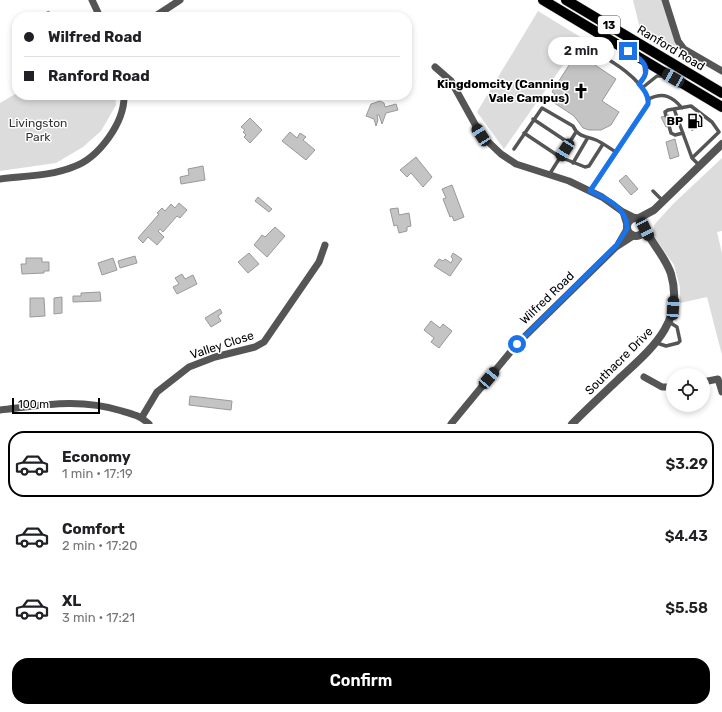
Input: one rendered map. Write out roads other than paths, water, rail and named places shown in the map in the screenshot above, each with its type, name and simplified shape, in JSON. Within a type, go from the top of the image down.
[{"type":"main road","name":"Ranford Road","points":[[542,0],[722,107]]},
{"type":"main road","name":"Ranford Road","points":[[566,0],[722,93]]},
{"type":"street","points":[[92,0],[98,12]]},
{"type":"street","points":[[162,12],[180,0]]},
{"type":"street","points":[[665,0],[678,41],[684,49],[722,71]]},
{"type":"street","points":[[435,67],[450,81],[470,118],[489,144],[516,164],[590,191],[609,201],[622,212],[641,223]]},
{"type":"street","points":[[0,179],[39,175],[74,167],[99,150],[117,125],[123,100]]},
{"type":"street","name":"Wilfred Road","points":[[641,223],[722,144]]},
{"type":"street","points":[[622,212],[627,227],[635,236],[652,242]]},
{"type":"street","name":"Wilfred Road","points":[[451,424],[517,344],[616,246],[630,220],[641,223]]},
{"type":"street","name":"Wilfred Road","points":[[616,246],[635,236],[643,234],[641,223]]},
{"type":"street","name":"Southacre Drive","points":[[572,424],[657,343],[669,322],[673,308],[672,282],[663,258],[641,223]]},
{"type":"street","name":"Valley Close","points":[[142,417],[157,392],[189,367],[215,357],[255,348],[264,342],[319,262],[325,245]]},
{"type":"street","points":[[644,377],[662,387],[666,387]]},
{"type":"street","points":[[710,381],[718,379],[722,392]]},
{"type":"street","points":[[0,410],[68,402],[102,405],[142,417],[149,424]]},
{"type":"lane","points":[[584,45],[626,71],[639,84],[649,99],[648,104],[590,191]]},
{"type":"lane","points":[[639,84],[646,72],[645,65],[640,58]]},
{"type":"lane","points":[[642,88],[657,76],[673,78]]},
{"type":"lane","points":[[649,99],[657,95],[666,96],[677,101],[682,108]]},
{"type":"lane","points":[[666,116],[665,112],[691,106],[712,122],[719,132],[692,158]]},
{"type":"lane","points":[[514,149],[540,109],[544,108],[573,126],[576,132],[587,138],[594,139],[616,152]]},
{"type":"lane","points":[[674,109],[692,158],[700,167]]},
{"type":"lane","points":[[533,119],[569,143]]},
{"type":"lane","points":[[669,126],[671,133],[675,135],[683,133]]},
{"type":"lane","points":[[549,175],[576,132]]},
{"type":"lane","points":[[524,133],[560,157],[573,164],[587,167],[603,144]]},
{"type":"lane","points":[[715,136],[722,144]]},
{"type":"lane","points":[[573,164],[587,138]]},
{"type":"lane","points":[[653,191],[663,201]]},
{"type":"lane","points":[[657,343],[669,346],[680,341],[677,327],[669,322]]},
{"type":"place","name":"Kingdomcity (Canning Vale Campus)","points":[[581,91]]},
{"type":"place","name":"BP","points":[[695,121]]},
{"type":"park label","name":"Livingston Park","points":[[38,130]]}]
